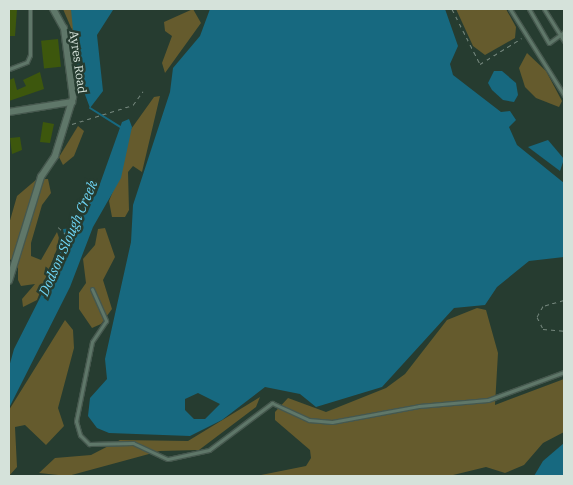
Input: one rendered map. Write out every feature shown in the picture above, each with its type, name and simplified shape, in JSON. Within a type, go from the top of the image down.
[{"type":"street","name":"Ayres Road","points":[[9,281],[41,177],[58,148],[72,102],[64,28],[53,9]]},
{"type":"street","points":[[9,112],[72,102]]},
{"type":"lane","points":[[9,69],[27,62],[30,55],[30,9]]},
{"type":"lane","points":[[510,9],[564,95]]},
{"type":"lane","points":[[529,9],[549,43],[562,33]]},
{"type":"lane","points":[[544,9],[562,33],[564,41]]},
{"type":"lane","points":[[92,288],[106,321],[92,342],[76,422],[80,435],[89,444],[133,443],[168,459],[209,450],[272,403],[309,420],[332,422],[419,406],[488,400],[564,372]]},
{"type":"path","points":[[452,9],[480,64],[527,35]]},
{"type":"path","points":[[66,125],[129,107],[143,91]]},
{"type":"path","points":[[58,228],[68,236]]},
{"type":"path","points":[[564,300],[543,306],[537,317],[543,329],[564,331]]},
{"type":"shaded area","points":[[63,9],[71,9],[75,19],[82,92],[74,85],[72,30]]},
{"type":"shaded area","points":[[193,9],[201,23],[165,73],[162,63],[172,36],[165,31],[164,22]]},
{"type":"shaded area","points":[[456,9],[506,9],[516,27],[515,38],[485,55],[473,46]]},
{"type":"shaded area","points":[[527,53],[546,71],[562,101],[559,107],[536,98],[525,87],[519,68]]},
{"type":"shaded area","points":[[160,96],[142,172],[133,166],[128,172],[129,210],[125,217],[112,217],[109,201],[121,171],[129,132],[154,97]]},
{"type":"shaded area","points":[[78,126],[84,131],[74,156],[63,165],[59,157]]},
{"type":"shaded area","points":[[37,179],[48,179],[51,193],[42,205],[31,243],[31,256],[41,260],[57,232],[60,241],[37,300],[23,307],[22,299],[35,284],[21,286],[18,280],[18,268],[9,258],[9,224],[17,196]]},
{"type":"shaded area","points":[[105,228],[115,257],[103,280],[112,309],[101,324],[92,328],[79,309],[79,293],[86,283],[83,259],[95,245],[98,229]]},
{"type":"shaded area","points":[[477,308],[486,310],[498,353],[495,405],[564,379],[564,432],[543,443],[524,465],[505,473],[486,467],[449,476],[256,476],[306,466],[311,458],[310,450],[275,420],[275,412],[288,398],[326,412],[386,388],[405,374],[447,320]]},
{"type":"shaded area","points":[[65,320],[73,330],[74,348],[58,408],[64,426],[46,445],[25,425],[15,427],[17,467],[9,476],[9,410]]},
{"type":"shaded area","points":[[260,397],[256,407],[199,450],[160,451],[68,476],[39,473],[55,458],[91,455],[120,440],[188,441]]},
{"type":"water","points":[[71,9],[113,10],[97,35],[103,91],[90,108],[77,73]]},
{"type":"water","points":[[210,9],[445,9],[458,46],[450,64],[453,75],[501,112],[510,111],[516,120],[509,127],[517,145],[564,183],[564,257],[529,261],[497,287],[485,305],[454,308],[382,387],[316,407],[300,394],[265,387],[222,420],[190,436],[109,433],[97,428],[88,416],[90,398],[107,379],[105,359],[131,242],[133,205],[170,92],[173,68],[200,36]],"holes":[[[198,393],[220,404],[205,419],[194,419],[185,410],[185,399]]]},
{"type":"water","points":[[494,71],[502,71],[516,83],[518,95],[514,102],[503,100],[492,90],[488,83]]},
{"type":"water","points":[[129,119],[132,127],[121,178],[93,227],[70,287],[9,408],[9,367],[14,349],[50,278],[65,239],[63,229],[73,228],[71,220],[96,195],[122,122]]},
{"type":"water","points":[[548,140],[564,159],[560,171],[528,147]]},
{"type":"water","points":[[564,443],[564,476],[534,476],[543,461]]},
{"type":"building","points":[[9,9],[17,9],[15,36],[9,36]]},
{"type":"building","points":[[58,39],[61,67],[44,69],[41,41]]},
{"type":"building","points":[[40,72],[44,89],[9,101],[9,80],[14,78],[17,90],[26,86],[23,80]]},
{"type":"building","points":[[43,122],[54,124],[50,143],[40,142]]},
{"type":"building","points":[[20,137],[22,150],[12,154],[10,138]]},
{"type":"waterway","name":"Dodson Slough Creek","points":[[90,108],[120,127]]}]
